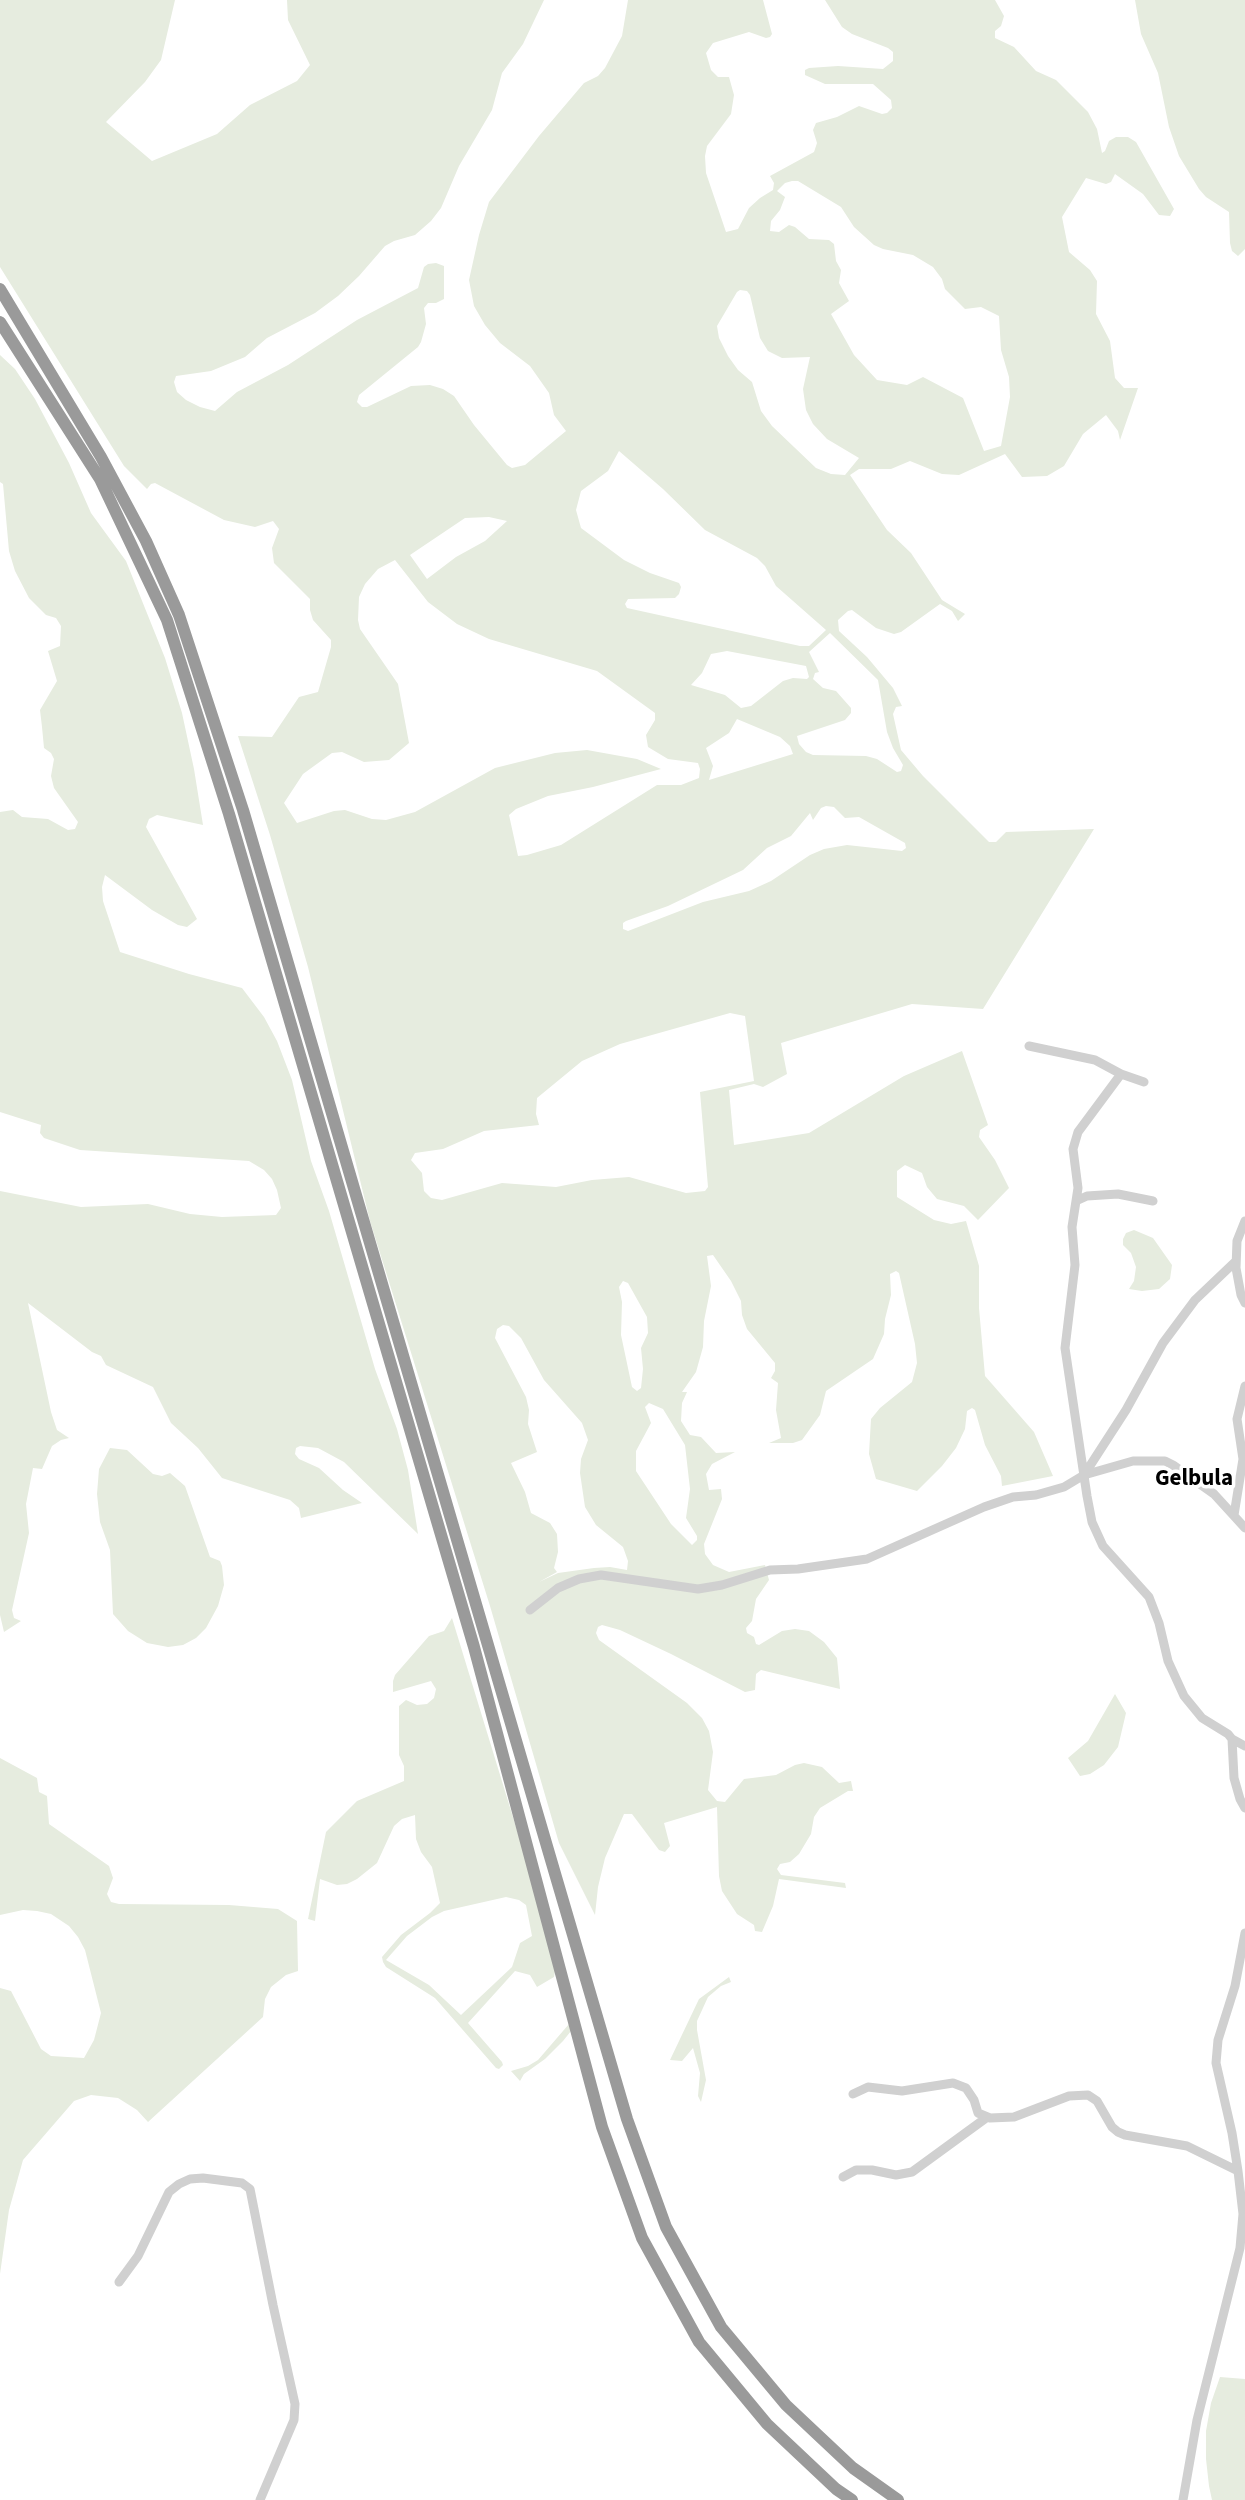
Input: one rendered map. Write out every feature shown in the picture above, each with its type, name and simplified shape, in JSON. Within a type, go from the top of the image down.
[{"type":"highway","points":[[0,289],[101,457],[146,541],[179,615],[247,823],[627,2119],[666,2227],[721,2327],[786,2406],[853,2468],[898,2500]]},
{"type":"highway","points":[[0,323],[100,479],[167,620],[229,814],[474,1647],[602,2127],[642,2238],[699,2342],[767,2424],[836,2489],[852,2500]]},
{"type":"street","points":[[1029,1046],[1095,1059],[1121,1074],[1144,1082]]},
{"type":"street","points":[[1121,1074],[1078,1132],[1073,1149],[1078,1188],[1072,1227],[1075,1265],[1065,1349],[1084,1475],[1093,1522],[1103,1546],[1149,1597],[1159,1623],[1168,1661],[1185,1696],[1202,1718],[1245,1746]]},
{"type":"street","points":[[1076,1201],[1087,1196],[1118,1194],[1153,1201]]},
{"type":"street","points":[[1245,1221],[1237,1241],[1236,1261],[1241,1296],[1245,1303]]},
{"type":"street","points":[[1084,1475],[1126,1410],[1163,1343],[1195,1300],[1236,1261]]},
{"type":"street","points":[[1234,1514],[1242,1459],[1237,1419],[1245,1386]]},
{"type":"street","points":[[530,1610],[558,1588],[579,1579],[601,1575],[698,1589],[770,1570],[798,1569],[867,1559],[985,1507],[1013,1497],[1036,1495],[1063,1487],[1084,1475],[1133,1461],[1165,1461],[1214,1494],[1245,1528]]},
{"type":"street","points":[[1232,1739],[1234,1778],[1245,1808]]},
{"type":"street","points":[[1183,2500],[1197,2420],[1240,2248],[1243,2214],[1238,2171],[1233,2133],[1216,2063],[1245,1933]]},
{"type":"street","points":[[853,2094],[868,2087],[902,2091],[953,2083],[961,2085],[971,2094],[978,2113],[986,2118],[1014,2118],[1069,2096],[1088,2095],[1097,2101],[1112,2127],[1118,2132],[1187,2146],[1238,2171]]},
{"type":"street","points":[[843,2178],[856,2170],[896,2175],[912,2172],[986,2118]]},
{"type":"street","points":[[118,2283],[138,2256],[169,2192],[179,2184],[190,2179],[203,2178],[242,2183],[250,2189],[295,2404],[294,2420],[260,2500]]},
{"type":"shaded area","points":[[0,0],[175,0],[161,60],[145,82],[106,122],[152,161],[217,134],[250,105],[297,81],[310,65],[288,20],[287,0],[544,0],[523,44],[502,73],[492,110],[459,166],[441,208],[431,221],[415,235],[385,246],[338,296],[315,313],[267,338],[245,357],[211,371],[176,376],[174,382],[177,392],[186,400],[215,411],[237,392],[288,365],[357,320],[418,288],[424,267],[436,263],[444,266],[444,299],[428,303],[424,308],[426,324],[421,342],[359,395],[357,402],[362,407],[367,407],[411,386],[430,385],[443,389],[454,396],[474,425],[512,468],[525,465],[566,431],[554,415],[549,393],[530,366],[500,343],[474,306],[469,280],[479,235],[489,202],[539,136],[584,83],[598,76],[605,68],[622,36],[628,0],[763,0],[772,34],[770,37],[749,32],[713,43],[706,53],[711,70],[718,77],[729,77],[734,95],[731,114],[707,146],[705,156],[706,173],[726,232],[738,229],[749,208],[773,190],[774,183],[770,176],[814,152],[817,143],[813,130],[816,123],[837,117],[859,106],[882,114],[892,108],[891,100],[873,84],[825,84],[805,75],[805,70],[809,68],[838,66],[883,69],[893,61],[893,52],[888,48],[852,34],[842,27],[825,0],[995,0],[1004,16],[1001,26],[995,31],[995,38],[1014,47],[1036,71],[1056,80],[1088,112],[1097,129],[1102,153],[1109,141],[1116,137],[1128,137],[1136,142],[1174,209],[1170,216],[1159,215],[1143,194],[1115,174],[1111,182],[1106,184],[1086,178],[1062,217],[1069,252],[1090,270],[1097,281],[1096,314],[1110,341],[1115,378],[1124,388],[1138,388],[1120,440],[1118,431],[1106,415],[1083,434],[1064,466],[1047,476],[1022,477],[1005,454],[959,475],[942,474],[910,461],[891,469],[859,469],[850,475],[887,530],[911,553],[942,600],[965,614],[958,621],[952,611],[940,604],[901,632],[894,634],[876,628],[852,610],[838,620],[839,631],[867,657],[893,688],[902,706],[896,707],[893,714],[901,750],[989,842],[996,842],[1006,832],[1094,829],[983,1009],[912,1004],[781,1043],[787,1074],[763,1087],[754,1084],[729,1090],[734,1145],[809,1133],[904,1076],[962,1051],[988,1125],[980,1130],[979,1137],[995,1160],[1009,1188],[978,1220],[964,1206],[937,1199],[927,1187],[922,1173],[905,1165],[897,1171],[897,1197],[934,1220],[951,1224],[966,1221],[979,1266],[979,1308],[985,1376],[1034,1432],[1053,1476],[1002,1486],[1001,1476],[985,1445],[975,1410],[972,1408],[967,1411],[965,1429],[956,1448],[917,1491],[876,1479],[869,1454],[871,1419],[880,1408],[912,1382],[917,1363],[899,1273],[896,1271],[890,1274],[891,1295],[884,1334],[873,1359],[826,1391],[820,1415],[802,1440],[793,1443],[769,1443],[781,1438],[776,1410],[778,1383],[771,1378],[775,1363],[747,1329],[741,1301],[731,1281],[713,1255],[707,1256],[711,1286],[704,1321],[703,1347],[696,1372],[682,1392],[687,1392],[682,1403],[681,1421],[690,1435],[701,1437],[716,1453],[735,1452],[712,1464],[706,1474],[709,1490],[721,1489],[722,1499],[704,1544],[705,1554],[713,1565],[729,1572],[765,1565],[769,1580],[756,1599],[752,1621],[746,1628],[747,1633],[754,1637],[759,1645],[782,1631],[809,1631],[824,1642],[837,1658],[840,1689],[761,1670],[756,1674],[755,1690],[745,1692],[620,1630],[602,1625],[596,1633],[599,1640],[687,1703],[702,1718],[709,1731],[713,1752],[708,1790],[717,1801],[725,1802],[744,1779],[776,1775],[804,1763],[822,1767],[839,1783],[851,1781],[853,1791],[848,1791],[820,1808],[814,1817],[811,1834],[799,1854],[790,1862],[780,1864],[777,1869],[781,1875],[845,1883],[846,1888],[779,1879],[773,1906],[762,1932],[755,1931],[754,1925],[737,1914],[722,1891],[719,1876],[717,1807],[664,1823],[670,1846],[665,1852],[659,1850],[632,1814],[624,1814],[605,1858],[595,1915],[559,1843],[490,1606],[370,1221],[308,967],[238,736],[272,737],[299,697],[318,692],[331,640],[313,620],[310,599],[274,563],[272,548],[279,529],[273,521],[255,527],[224,520],[155,483],[147,489],[124,466],[0,267]],"holes":[[[798,181],[841,207],[854,227],[874,245],[913,255],[933,267],[942,279],[945,289],[965,309],[981,307],[999,316],[1001,350],[1009,377],[1010,397],[1001,446],[984,451],[963,398],[923,377],[907,385],[877,380],[854,355],[831,314],[849,301],[839,283],[841,270],[836,261],[834,244],[829,240],[809,239],[789,225],[779,232],[770,231],[771,221],[780,210],[785,197],[777,191],[785,183]],[[747,291],[760,338],[768,351],[782,358],[810,357],[803,389],[806,410],[813,424],[827,439],[859,458],[845,475],[831,474],[816,468],[772,426],[761,411],[752,382],[738,370],[719,338],[717,326],[737,292]],[[619,451],[705,530],[757,558],[765,566],[776,586],[826,630],[809,646],[800,646],[627,608],[625,604],[628,599],[675,598],[681,587],[679,583],[624,560],[581,528],[576,510],[581,491],[608,471]],[[489,517],[507,521],[485,541],[456,557],[427,579],[410,555],[465,518]],[[395,560],[428,602],[457,624],[489,639],[597,671],[655,713],[655,720],[646,735],[648,747],[668,759],[698,763],[699,778],[681,785],[657,785],[561,845],[527,855],[518,856],[509,815],[516,809],[548,796],[661,769],[637,759],[587,750],[555,753],[495,768],[415,812],[386,820],[372,819],[345,810],[297,823],[284,803],[303,774],[332,753],[342,752],[364,762],[389,760],[409,743],[398,684],[360,629],[359,597],[365,584],[378,569]],[[830,633],[878,680],[887,732],[903,765],[901,771],[897,772],[877,759],[866,756],[813,755],[806,752],[799,744],[797,736],[845,720],[851,713],[851,708],[836,691],[823,688],[813,679],[815,673],[819,672],[809,652]],[[727,651],[806,666],[809,677],[783,681],[751,706],[741,708],[725,695],[691,685],[702,673],[711,654]],[[737,719],[780,737],[790,746],[793,754],[709,780],[713,766],[706,748],[729,733]],[[834,807],[845,818],[859,817],[905,843],[906,848],[902,851],[847,845],[824,849],[749,891],[703,902],[628,931],[623,929],[623,923],[626,921],[668,906],[743,870],[767,848],[791,836],[810,813],[813,820],[821,808]],[[730,1013],[745,1016],[754,1081],[700,1092],[708,1187],[705,1191],[686,1193],[629,1177],[556,1187],[502,1183],[442,1200],[431,1198],[424,1191],[422,1173],[411,1160],[415,1153],[443,1149],[484,1131],[539,1125],[536,1114],[537,1098],[582,1061],[620,1044]],[[623,1281],[628,1283],[647,1317],[648,1333],[641,1348],[641,1388],[637,1391],[632,1387],[621,1335],[622,1302],[619,1287]],[[503,1325],[509,1326],[521,1338],[544,1380],[582,1423],[588,1440],[581,1459],[580,1473],[585,1507],[596,1525],[623,1547],[628,1561],[627,1570],[594,1568],[558,1573],[539,1582],[557,1572],[554,1568],[558,1552],[557,1534],[550,1523],[531,1513],[525,1492],[511,1463],[537,1452],[528,1424],[526,1397],[495,1338],[497,1329]],[[649,1403],[663,1409],[685,1445],[690,1489],[686,1518],[697,1536],[692,1545],[671,1524],[636,1471],[636,1451],[651,1423],[645,1407]]]},
{"type":"shaded area","points":[[1135,0],[1245,0],[1245,249],[1238,256],[1232,251],[1230,243],[1229,212],[1206,197],[1179,156],[1169,127],[1158,73],[1141,34]]},
{"type":"shaded area","points":[[0,355],[15,369],[35,399],[69,463],[91,513],[126,561],[165,658],[182,713],[194,769],[203,825],[157,815],[149,819],[146,827],[197,919],[187,927],[178,925],[152,910],[105,875],[103,901],[120,952],[242,988],[264,1017],[277,1041],[292,1080],[311,1161],[329,1211],[375,1369],[397,1429],[408,1470],[418,1534],[344,1462],[318,1448],[300,1446],[296,1448],[295,1454],[299,1459],[319,1468],[362,1503],[301,1518],[299,1508],[290,1500],[222,1478],[198,1448],[171,1423],[153,1387],[106,1365],[101,1356],[28,1303],[51,1412],[57,1430],[69,1438],[52,1446],[42,1469],[33,1468],[26,1504],[29,1533],[12,1610],[14,1618],[21,1621],[4,1632],[0,1615],[0,1191],[81,1207],[148,1204],[190,1214],[222,1217],[276,1215],[281,1208],[272,1179],[264,1170],[249,1161],[80,1150],[44,1138],[40,1133],[41,1125],[0,1112],[0,812],[13,810],[22,817],[48,819],[68,830],[75,829],[78,822],[54,788],[51,776],[54,759],[44,748],[40,710],[57,681],[48,651],[60,646],[61,626],[56,618],[46,615],[29,598],[15,571],[9,551],[3,484],[0,482]]},
{"type":"shaded area","points":[[1134,1230],[1153,1238],[1172,1265],[1170,1279],[1159,1289],[1129,1289],[1134,1281],[1136,1267],[1131,1253],[1123,1245],[1123,1239],[1126,1233]]},
{"type":"shaded area","points":[[110,1448],[127,1450],[153,1474],[162,1476],[170,1473],[185,1486],[210,1557],[220,1561],[222,1566],[224,1585],[218,1606],[206,1628],[183,1645],[168,1647],[147,1643],[128,1631],[113,1614],[110,1550],[100,1522],[97,1494],[99,1469]]},
{"type":"shaded area","points":[[452,1618],[557,1961],[554,1977],[537,1987],[530,1975],[515,1971],[468,2023],[502,2062],[503,2065],[499,2069],[435,1998],[386,1967],[383,1962],[382,1957],[401,1935],[440,1903],[432,1867],[421,1852],[416,1839],[415,1815],[402,1819],[394,1826],[377,1863],[357,1879],[337,1885],[320,1879],[315,1921],[308,1919],[326,1832],[357,1801],[404,1781],[404,1766],[399,1755],[399,1706],[406,1700],[417,1705],[427,1704],[434,1698],[436,1689],[431,1681],[393,1692],[393,1681],[395,1675],[429,1636],[444,1631]],"holes":[[[506,1897],[526,1905],[532,1936],[520,1943],[512,1967],[461,2015],[429,1985],[386,1960],[407,1936],[444,1911]]]},
{"type":"shaded area","points":[[1115,1694],[1126,1713],[1118,1747],[1104,1765],[1090,1774],[1080,1776],[1068,1758],[1088,1741]]},
{"type":"shaded area","points":[[0,1758],[37,1778],[39,1792],[47,1796],[49,1824],[109,1866],[113,1878],[107,1894],[111,1902],[278,1909],[297,1921],[298,1971],[286,1975],[271,1987],[265,1999],[263,2017],[148,2122],[137,2110],[118,2098],[91,2095],[74,2101],[23,2160],[9,2210],[0,2274],[0,1988],[11,1991],[41,2049],[51,2056],[84,2058],[94,2040],[101,2013],[85,1950],[69,1926],[51,1914],[37,1911],[23,1910],[0,1915]]},
{"type":"shaded area","points":[[729,1977],[731,1982],[721,1986],[708,1997],[697,2021],[706,2080],[701,2102],[698,2096],[700,2073],[693,2048],[682,2061],[670,2060],[699,1999]]},
{"type":"shaded area","points":[[569,2024],[571,2031],[563,2041],[545,2059],[524,2074],[520,2081],[511,2071],[538,2060]]},
{"type":"shaded area","points":[[1220,2377],[1245,2379],[1245,2500],[1212,2500],[1209,2486],[1206,2431],[1211,2403]]},
{"type":"district","name":"Gelbula","points":[[1194,1480]]}]
